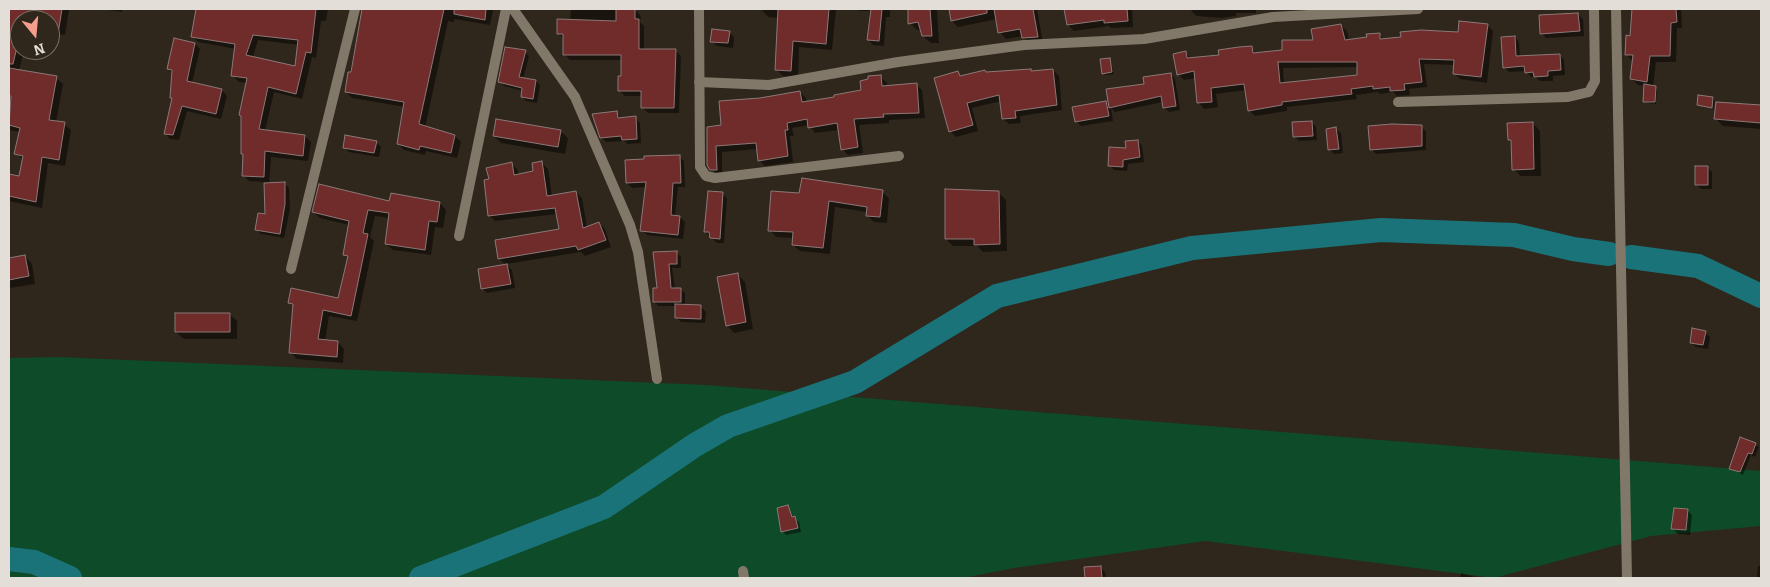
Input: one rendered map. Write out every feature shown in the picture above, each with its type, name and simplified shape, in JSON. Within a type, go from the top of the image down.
[{"type":"street","points":[[291,269],[355,9]]},
{"type":"street","points":[[458,236],[506,9]]},
{"type":"street","points":[[512,9],[576,96],[630,226],[638,252],[657,379]]},
{"type":"street","points":[[698,9],[700,167],[706,176],[715,178],[899,156]]},
{"type":"street","points":[[700,82],[769,85],[898,62],[1024,45],[1144,40],[1273,13],[1418,9]]},
{"type":"street","points":[[1398,102],[1568,97],[1589,92],[1595,81],[1594,9]]},
{"type":"street","points":[[1616,9],[1627,578]]},
{"type":"green space","points":[[58,357],[706,385],[1761,471],[1761,526],[1651,536],[1494,578],[1205,541],[1014,568],[963,578],[9,578],[9,358]]},
{"type":"building","points":[[9,9],[62,9],[60,21],[60,10],[10,10],[10,60],[14,60],[13,64],[9,64]]},
{"type":"building","points":[[196,9],[316,9],[311,53],[306,52],[296,94],[268,87],[259,129],[305,135],[303,156],[265,151],[264,177],[242,176],[243,154],[241,154],[241,116],[239,115],[247,78],[231,76],[235,44],[191,37]],"holes":[[[253,35],[298,40],[295,66],[246,55]]]},
{"type":"building","points":[[362,9],[444,9],[419,124],[455,135],[451,153],[420,146],[419,150],[397,144],[404,102],[345,92],[348,72],[351,72]]},
{"type":"building","points":[[454,9],[486,9],[485,20],[454,14]]},
{"type":"building","points":[[616,9],[635,9],[635,19],[639,19],[639,49],[676,49],[674,108],[641,108],[641,91],[618,91],[618,76],[621,76],[621,55],[563,55],[563,34],[557,34],[557,19],[616,21]]},
{"type":"building","points":[[778,9],[829,9],[826,44],[793,41],[791,71],[775,70]]},
{"type":"building","points":[[871,9],[882,9],[879,41],[867,40]]},
{"type":"building","points":[[908,9],[930,9],[932,36],[922,36],[918,22],[908,24]]},
{"type":"building","points":[[949,9],[987,9],[987,13],[951,21]]},
{"type":"building","points":[[994,9],[1033,9],[1038,37],[1022,38],[1020,29],[998,33]]},
{"type":"building","points":[[1064,9],[1127,9],[1128,21],[1104,23],[1104,20],[1067,25]]},
{"type":"building","points":[[1632,9],[1676,9],[1677,22],[1671,23],[1670,56],[1650,56],[1647,82],[1630,79],[1633,55],[1625,55],[1626,35],[1630,36]]},
{"type":"building","points":[[1578,13],[1580,31],[1540,34],[1539,15]]},
{"type":"building","points":[[1459,21],[1488,24],[1481,77],[1453,74],[1454,60],[1419,59],[1422,82],[1404,84],[1405,90],[1390,91],[1390,87],[1373,89],[1373,86],[1351,89],[1352,94],[1282,102],[1282,105],[1248,111],[1244,84],[1211,88],[1212,102],[1197,103],[1194,71],[1177,75],[1173,54],[1186,51],[1187,58],[1219,55],[1218,50],[1252,46],[1253,53],[1282,50],[1282,40],[1313,40],[1311,29],[1341,24],[1345,40],[1367,37],[1366,34],[1380,33],[1380,39],[1401,37],[1400,32],[1421,30],[1458,32]],"holes":[[[1278,62],[1357,62],[1357,75],[1280,83]]]},
{"type":"building","points":[[712,29],[730,31],[728,43],[710,42]]},
{"type":"building","points":[[1515,36],[1516,56],[1560,54],[1561,70],[1548,71],[1548,76],[1534,77],[1533,72],[1525,73],[1524,66],[1503,68],[1501,37]]},
{"type":"building","points":[[174,38],[195,43],[187,81],[222,89],[216,114],[182,106],[173,135],[164,134],[172,98],[170,98],[172,70],[167,69]]},
{"type":"building","points":[[505,47],[526,50],[519,77],[536,80],[533,99],[521,97],[522,88],[498,82]]},
{"type":"building","points":[[1110,58],[1112,72],[1102,74],[1100,59]]},
{"type":"building","points":[[9,68],[57,76],[49,120],[65,122],[59,160],[42,157],[36,202],[9,196],[9,174],[19,176],[23,156],[14,154],[20,128],[9,125],[11,96],[9,96]]},
{"type":"building","points":[[1031,69],[1031,71],[1053,69],[1057,105],[1015,111],[1016,118],[1002,119],[999,95],[967,103],[973,125],[949,132],[934,78],[958,71],[960,76],[985,70],[986,72]]},
{"type":"building","points":[[1171,73],[1176,106],[1163,108],[1161,96],[1109,108],[1106,89],[1144,84],[1143,77]]},
{"type":"building","points":[[881,75],[882,86],[917,83],[919,113],[883,114],[884,117],[854,119],[858,147],[841,150],[837,123],[808,128],[807,119],[787,123],[788,130],[785,130],[788,156],[758,161],[756,143],[716,146],[717,170],[710,170],[707,165],[707,127],[721,125],[719,101],[760,98],[800,91],[802,102],[834,97],[834,95],[861,90],[860,81],[868,79],[868,76]]},
{"type":"building","points":[[1644,84],[1656,86],[1655,102],[1643,102]]},
{"type":"building","points":[[1698,95],[1713,97],[1712,108],[1697,105]]},
{"type":"building","points":[[1106,101],[1109,116],[1075,122],[1072,107]]},
{"type":"building","points":[[1716,102],[1761,105],[1761,123],[1714,119]]},
{"type":"building","points":[[617,111],[618,118],[636,116],[637,139],[622,140],[621,136],[600,138],[592,114]]},
{"type":"building","points":[[496,119],[561,130],[558,147],[493,136]]},
{"type":"building","points":[[1312,121],[1313,136],[1293,137],[1292,122]]},
{"type":"building","points":[[1533,122],[1534,169],[1512,170],[1511,140],[1508,140],[1507,123]]},
{"type":"building","points":[[1392,124],[1422,125],[1422,146],[1370,150],[1368,126]]},
{"type":"building","points":[[1336,127],[1339,149],[1328,150],[1326,129]]},
{"type":"building","points":[[345,135],[377,141],[374,153],[343,148]]},
{"type":"building","points":[[1138,140],[1140,157],[1123,160],[1123,167],[1108,166],[1109,147],[1126,148],[1125,141]]},
{"type":"building","points":[[680,155],[681,183],[673,183],[671,215],[680,216],[678,235],[640,231],[646,182],[626,183],[625,160],[644,159],[644,156]]},
{"type":"building","points":[[542,161],[547,196],[576,191],[583,228],[599,222],[606,240],[578,250],[576,246],[498,259],[495,240],[559,229],[555,208],[488,216],[484,180],[489,179],[486,168],[512,162],[514,175],[533,171],[532,163]]},
{"type":"building","points":[[1695,166],[1708,166],[1708,185],[1695,185]]},
{"type":"building","points":[[802,178],[883,190],[880,217],[866,216],[867,207],[829,201],[823,248],[792,245],[793,232],[768,231],[771,191],[799,193]]},
{"type":"building","points":[[285,182],[285,204],[280,234],[255,230],[258,213],[265,214],[264,183]]},
{"type":"building","points":[[319,184],[389,201],[391,193],[440,202],[437,222],[429,221],[425,250],[385,244],[389,213],[368,210],[363,233],[368,234],[351,316],[323,310],[318,339],[338,341],[337,357],[289,353],[293,304],[288,303],[291,288],[338,298],[348,256],[343,255],[349,221],[312,212]]},
{"type":"building","points":[[945,189],[999,191],[1000,244],[974,245],[974,239],[945,239]]},
{"type":"building","points":[[708,191],[723,192],[720,239],[710,238],[709,232],[704,232]]},
{"type":"building","points":[[677,251],[677,264],[669,264],[671,288],[681,288],[681,302],[653,302],[653,288],[657,288],[653,252]]},
{"type":"building","points":[[25,255],[29,276],[9,280],[9,258]]},
{"type":"building","points":[[507,264],[511,284],[481,289],[478,269]]},
{"type":"building","points":[[738,273],[746,322],[726,326],[717,277]]},
{"type":"building","points":[[675,304],[701,305],[701,319],[675,318]]},
{"type":"building","points":[[175,313],[230,313],[230,332],[175,332]]},
{"type":"building","points":[[1692,328],[1706,331],[1703,345],[1690,343]]},
{"type":"building","points":[[1740,437],[1756,443],[1752,454],[1748,453],[1740,472],[1729,469]]},
{"type":"building","points":[[788,505],[792,517],[795,516],[798,528],[781,532],[777,508]]},
{"type":"building","points":[[1674,508],[1688,509],[1686,530],[1671,529]]},
{"type":"building","points":[[1101,566],[1102,578],[1085,578],[1084,567]]},
{"type":"waterway","points":[[421,578],[604,507],[695,445],[728,426],[855,382],[997,296],[1192,248],[1381,230],[1514,235],[1573,249],[1609,254]]},
{"type":"waterway","points":[[1631,257],[1698,266],[1761,296]]},
{"type":"waterway","points":[[9,559],[34,562],[70,578]]}]
